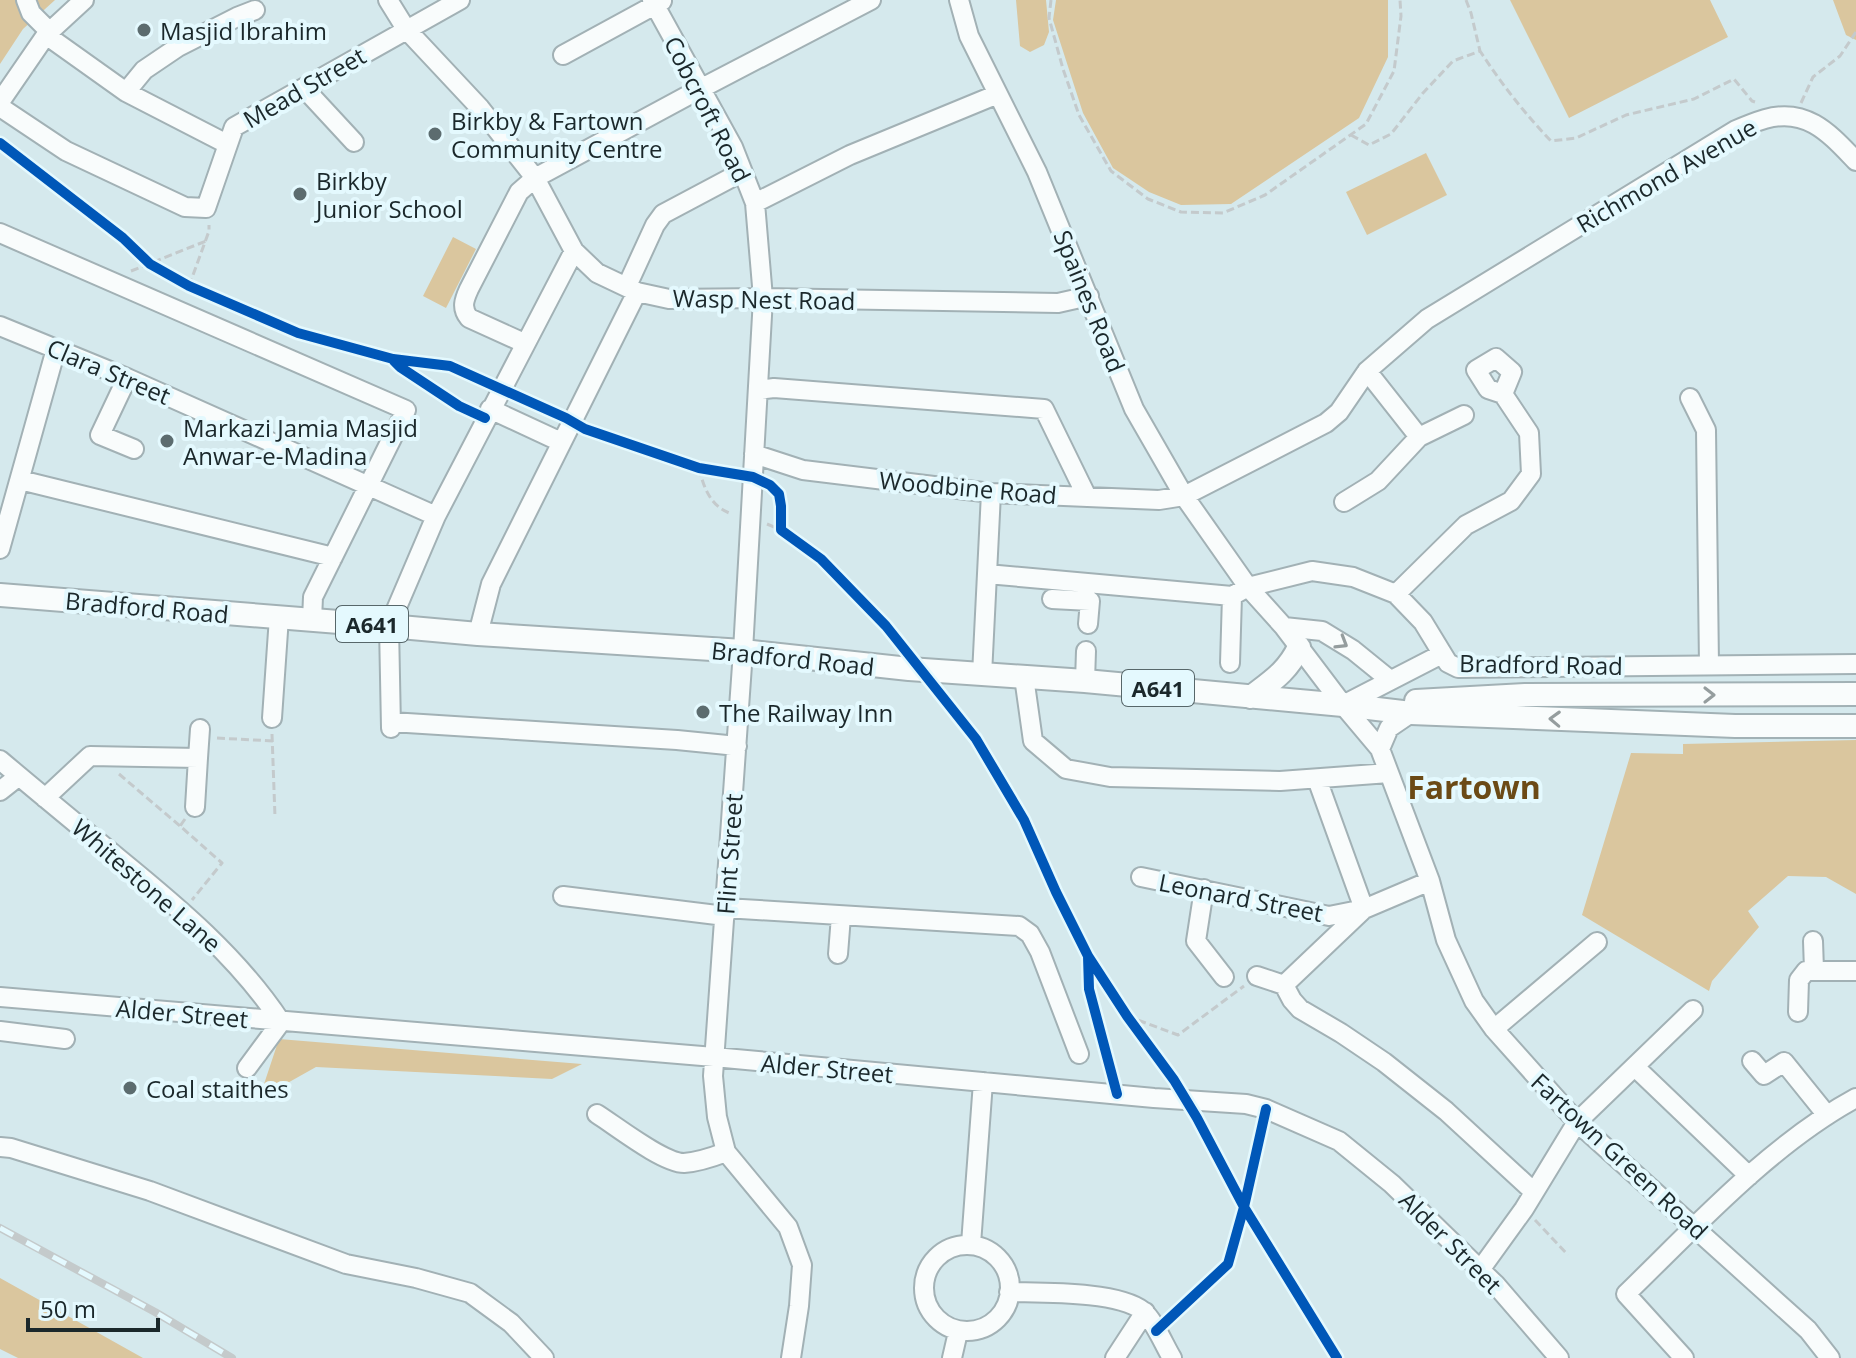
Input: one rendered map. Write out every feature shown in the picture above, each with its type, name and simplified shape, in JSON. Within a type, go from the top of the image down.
[{"type":"main road","name":"Bradford Road","points":[[0,595],[478,634],[743,651],[909,669],[1085,681],[1343,705],[1525,695],[1856,694]]},
{"type":"main road","points":[[1251,697],[1284,672],[1299,647]]},
{"type":"main road","name":"A641","points":[[1343,705],[1411,713],[1735,726],[1856,726]]},
{"type":"street","points":[[26,0],[31,13],[48,34],[126,92],[227,144]]},
{"type":"street","points":[[84,0],[48,34],[0,104],[66,151],[185,207],[206,208]]},
{"type":"street","name":"Wasp Nest Road","points":[[388,0],[406,29],[480,108],[535,178],[574,251],[597,273],[632,289],[669,299],[1058,303],[1089,296]]},
{"type":"street","name":"Mead Street","points":[[206,208],[234,127],[460,0]]},
{"type":"street","points":[[524,343],[469,318],[463,304],[519,192],[535,178],[871,0]]},
{"type":"street","name":"Spaines Road","points":[[959,0],[969,36],[1037,172],[1134,409],[1240,591],[1284,627],[1343,705]]},
{"type":"street","points":[[563,55],[657,2]]},
{"type":"street","name":"Cobcroft Road","points":[[657,2],[733,147],[755,203],[763,298],[743,651]]},
{"type":"street","points":[[126,92],[144,70],[178,47],[255,10]]},
{"type":"street","points":[[304,88],[354,142]]},
{"type":"street","points":[[755,203],[850,155],[998,94]]},
{"type":"street","points":[[1789,117],[1812,121],[1856,161]]},
{"type":"street","name":"Richmond Avenue","points":[[1184,496],[1326,423],[1339,412],[1367,371],[1427,319],[1476,288],[1736,130],[1767,118],[1789,117]]},
{"type":"street","points":[[478,634],[491,584],[580,405],[632,289],[651,232],[663,214],[742,172]]},
{"type":"street","points":[[0,233],[406,410],[313,597],[312,620]]},
{"type":"street","points":[[574,251],[436,516],[389,626],[391,725],[737,746]]},
{"type":"street","name":"Clara Street","points":[[0,326],[127,378],[436,516]]},
{"type":"street","points":[[0,549],[56,349]]},
{"type":"street","points":[[1367,371],[1419,437]]},
{"type":"street","points":[[127,378],[100,435],[134,449]]},
{"type":"street","points":[[758,390],[774,388],[1044,409],[1087,497]]},
{"type":"street","points":[[1396,594],[1466,525],[1511,501],[1531,474],[1529,433],[1503,394]]},
{"type":"street","points":[[1690,398],[1706,430],[1709,665]]},
{"type":"street","points":[[492,406],[563,439]]},
{"type":"street","points":[[1344,502],[1378,481],[1419,437],[1464,415]]},
{"type":"street","name":"Woodbine Road","points":[[754,454],[803,470],[991,493],[1159,500],[1184,496]]},
{"type":"street","points":[[20,480],[333,557]]},
{"type":"street","points":[[977,675],[991,493]]},
{"type":"street","points":[[987,574],[1240,591],[1312,571],[1353,577],[1396,594],[1423,622],[1442,654]]},
{"type":"street","points":[[1230,663],[1240,591]]},
{"type":"street","points":[[1052,599],[1090,601],[1088,624]]},
{"type":"street","points":[[272,718],[279,617]]},
{"type":"street","points":[[1284,627],[1322,631],[1353,650],[1390,680]]},
{"type":"street","name":"Flint Street","points":[[726,1152],[717,1117],[713,1076],[743,651]]},
{"type":"street","points":[[1085,681],[1086,651]]},
{"type":"street","name":"Bradford Road","points":[[1343,705],[1442,654],[1448,663],[1458,668],[1856,664]]},
{"type":"street","points":[[1024,677],[1033,741],[1066,769],[1110,777],[1280,781],[1389,773]]},
{"type":"street","name":"Fartown Green Road","points":[[1343,705],[1380,749],[1430,881],[1446,940],[1474,1001],[1494,1029],[1577,1122],[1808,1330],[1830,1358]]},
{"type":"street","points":[[1380,749],[1389,728],[1411,713]]},
{"type":"street","points":[[195,807],[200,733]]},
{"type":"street","points":[[45,798],[90,756],[198,758]]},
{"type":"street","name":"Whitestone Lane","points":[[0,760],[182,912],[234,961],[264,996],[281,1022]]},
{"type":"street","points":[[0,791],[19,776]]},
{"type":"street","points":[[1284,985],[1364,909],[1317,779]]},
{"type":"street","name":"Leonard Street","points":[[1141,877],[1329,916],[1364,909],[1430,881]]},
{"type":"street","points":[[1204,889],[1196,941],[1224,977]]},
{"type":"street","points":[[563,896],[725,912],[1019,926],[1030,934],[1040,952],[1079,1054]]},
{"type":"street","points":[[838,954],[841,916]]},
{"type":"street","points":[[1813,941],[1814,970]]},
{"type":"street","points":[[1494,1029],[1597,942]]},
{"type":"street","points":[[1798,1012],[1799,980],[1806,971],[1856,971]]},
{"type":"street","points":[[1257,976],[1284,985],[1300,1009],[1341,1033],[1446,1111],[1529,1201]]},
{"type":"street","name":"Alder Street","points":[[0,997],[178,1003],[281,1022],[1246,1104],[1266,1109],[1339,1141],[1392,1184],[1496,1285],[1559,1358]]},
{"type":"street","points":[[1480,1270],[1529,1201],[1577,1122],[1693,1010]]},
{"type":"street","points":[[247,1068],[281,1022]]},
{"type":"street","points":[[0,1031],[65,1039]]},
{"type":"street","points":[[1752,1061],[1764,1075],[1784,1062],[1826,1114]]},
{"type":"street","points":[[1635,1067],[1749,1176]]},
{"type":"street","points":[[971,1244],[983,1082]]},
{"type":"street","points":[[1684,1358],[1626,1294],[1661,1252],[1695,1227],[1749,1176],[1826,1114],[1856,1098]]},
{"type":"street","points":[[597,1114],[652,1151],[681,1163],[726,1152],[788,1227],[802,1265],[791,1358]]},
{"type":"street","points":[[0,1147],[150,1191],[346,1264],[470,1293],[511,1323],[544,1358]]},
{"type":"street","points":[[971,1244],[986,1248],[1006,1268],[1010,1286],[1008,1301],[999,1316],[987,1326],[958,1332],[933,1315],[925,1299],[923,1284],[931,1262],[942,1252],[956,1245],[971,1244]]},
{"type":"street","points":[[1009,1292],[1096,1296],[1129,1302],[1145,1312],[1172,1358]]},
{"type":"street","points":[[1115,1358],[1145,1312]]},
{"type":"street","points":[[952,1358],[958,1332]]},
{"type":"path","points":[[1051,0],[1049,18],[1079,115],[1111,171],[1148,199],[1181,212],[1223,213],[1265,195],[1366,124],[1394,71],[1400,0]]},
{"type":"path","points":[[1466,0],[1480,51],[1529,119],[1551,141],[1576,138],[1626,115],[1694,99],[1734,79],[1752,101],[1789,117],[1813,77],[1840,56],[1856,32]]},
{"type":"path","points":[[1351,135],[1369,145],[1382,140],[1391,134],[1453,61],[1480,51]]},
{"type":"path","points":[[189,286],[209,231],[206,208]]},
{"type":"path","points":[[105,279],[121,276],[206,241]]},
{"type":"path","points":[[141,255],[163,271]]},
{"type":"path","points":[[176,278],[203,292]]},
{"type":"path","points":[[687,464],[715,472]]},
{"type":"path","points":[[781,518],[781,530],[791,537]]},
{"type":"path","points":[[272,718],[275,817]]},
{"type":"path","points":[[200,733],[273,741]]},
{"type":"path","points":[[97,756],[222,863],[182,912]]},
{"type":"path","points":[[180,826],[195,807]]},
{"type":"path","points":[[1127,1016],[1178,1035],[1257,976]]},
{"type":"path","points":[[1120,1004],[1137,1029]]},
{"type":"path","points":[[1529,1201],[1568,1255]]},
{"type":"shaded area","points":[[0,0],[55,0],[23,29],[0,64]]},
{"type":"shaded area","points":[[1016,0],[1046,0],[1049,32],[1044,45],[1030,52],[1020,46]]},
{"type":"shaded area","points":[[1056,0],[1388,0],[1388,57],[1359,118],[1231,204],[1181,205],[1149,192],[1113,168],[1083,113],[1053,20]]},
{"type":"shaded area","points":[[1510,0],[1710,0],[1728,37],[1569,118]]},
{"type":"shaded area","points":[[1833,0],[1856,0],[1856,40],[1846,35]]},
{"type":"shaded area","points":[[1426,153],[1447,195],[1367,235],[1346,192]]},
{"type":"shaded area","points":[[453,237],[476,249],[446,308],[423,296]]},
{"type":"shaded area","points":[[1856,740],[1856,894],[1826,877],[1788,876],[1748,911],[1759,927],[1712,981],[1709,991],[1582,915],[1631,753],[1683,754],[1683,744]]},
{"type":"shaded area","points":[[279,1039],[582,1064],[552,1079],[316,1067],[259,1099]]},
{"type":"shaded area","points":[[0,1278],[143,1358],[18,1358],[0,1349]]},
{"type":"railway","points":[[0,1228],[155,1312],[232,1358]]},
{"type":"cycle path","points":[[0,143],[123,238],[150,264],[189,286],[298,333],[393,359],[450,366],[585,429],[699,468],[753,477],[770,485],[779,494],[781,530],[821,559],[886,626],[976,739],[1024,820],[1088,956],[1174,1080],[1244,1207],[1337,1358]]},
{"type":"cycle path","points":[[394,361],[459,406],[485,418]]},
{"type":"cycle path","points":[[1088,956],[1089,989],[1117,1094]]},
{"type":"cycle path","points":[[1156,1331],[1228,1264],[1266,1109]]},
{"type":"place","name":"Masjid Ibrahim","points":[[144,30]]},
{"type":"place","name":"Birkby & Fartown Community Centre","points":[[435,134]]},
{"type":"place","name":"Birkby Junior School","points":[[300,194]]},
{"type":"place","name":"Markazi Jamia Masjid Anwar-e-Madina","points":[[167,441]]},
{"type":"place","name":"The Railway Inn","points":[[703,712]]},
{"type":"place","name":"Coal staithes","points":[[130,1088]]},
{"type":"district","name":"Fartown","points":[[1474,786]]}]
